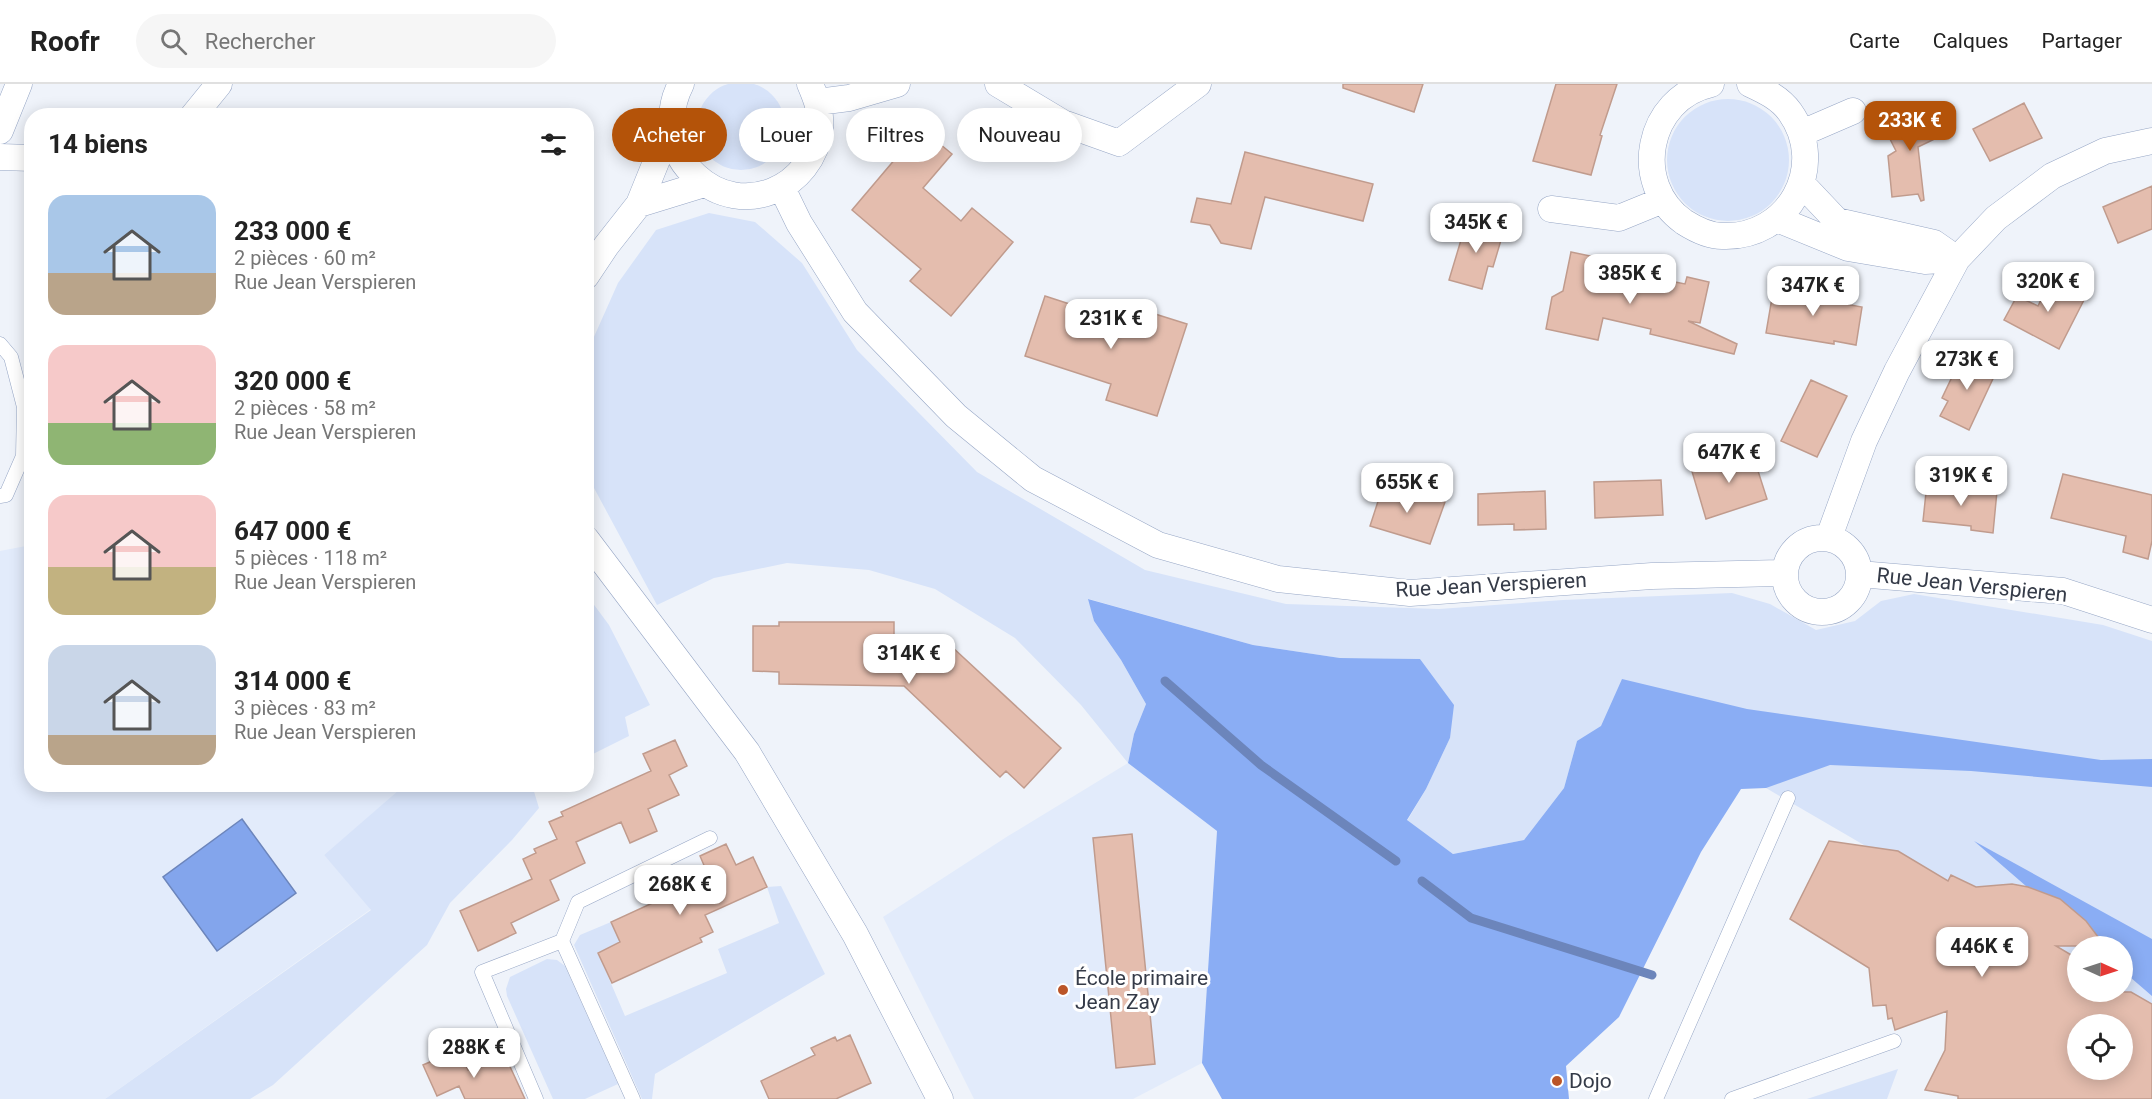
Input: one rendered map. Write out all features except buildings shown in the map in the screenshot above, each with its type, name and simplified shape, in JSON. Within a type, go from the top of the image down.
[{"type":"street","points":[[0,131],[19,84]]},
{"type":"street","points":[[200,108],[219,84]]},
{"type":"street","points":[[684,162],[704,184],[722,193],[742,197],[762,195],[782,188],[801,172],[815,151],[820,127],[814,93],[849,98],[897,84]]},
{"type":"street","points":[[998,84],[1064,123],[1119,143],[1198,84]]},
{"type":"street","points":[[1711,84],[1699,87],[1678,100],[1662,119],[1652,142],[1651,167],[1658,192],[1673,214],[1695,229],[1720,236],[1746,235],[1770,225],[1790,207],[1802,184],[1806,158],[1802,133],[1790,111],[1771,94],[1750,84]]},
{"type":"street","points":[[673,108],[679,85]]},
{"type":"street","points":[[1802,133],[1853,111]]},
{"type":"street","points":[[1829,537],[1864,441],[1957,259],[1996,218],[2052,176],[2105,151],[2152,141]]},
{"type":"street","points":[[0,157],[24,158]]},
{"type":"street","points":[[594,264],[639,204],[656,162]]},
{"type":"street","points":[[639,204],[704,184]]},
{"type":"street","points":[[1802,184],[1837,221],[1934,243],[1957,259]]},
{"type":"street","name":"Rue Jean Verspieren","points":[[782,188],[799,224],[855,312],[956,416],[1033,479],[1158,544],[1278,579],[1410,593],[1652,576],[1784,573]]},
{"type":"street","points":[[1551,209],[1619,218],[1663,200]]},
{"type":"street","points":[[1777,219],[1848,248],[1925,261],[1957,259]]},
{"type":"street","points":[[1816,537],[1829,537],[1841,542],[1851,550],[1857,562],[1858,586],[1844,606],[1821,613],[1799,604],[1791,596],[1785,585],[1784,573],[1787,560],[1794,549],[1816,537]]},
{"type":"street","points":[[594,551],[747,752],[855,934],[940,1099]]},
{"type":"street","name":"Rue Jean Verspieren","points":[[1859,574],[2063,591],[2152,620]]},
{"type":"lane","points":[[0,344],[11,357],[24,407],[23,456],[6,495],[0,496]]},
{"type":"lane","points":[[1656,1099],[1788,798]]},
{"type":"lane","points":[[629,1098],[562,941],[578,902],[710,838]]},
{"type":"lane","points":[[536,1099],[482,972],[562,941]]},
{"type":"lane","points":[[1732,1099],[1894,1041]]},
{"type":"shaded area","points":[[732,83],[750,83],[766,89],[782,108],[739,108],[739,162],[766,163],[741,170],[724,167],[715,162],[727,162],[727,108],[700,108],[716,89]]},
{"type":"shaded area","points":[[1728,99],[1751,104],[1762,109],[1771,117],[1779,126],[1784,137],[1789,160],[1784,183],[1779,194],[1771,203],[1762,211],[1751,216],[1728,221],[1705,216],[1694,211],[1685,203],[1677,194],[1672,183],[1667,160],[1672,137],[1677,126],[1685,117],[1694,109],[1705,104]]},
{"type":"shaded area","points":[[709,213],[755,222],[802,263],[857,350],[977,472],[1145,570],[1286,604],[1439,609],[1563,600],[1732,593],[1770,604],[1816,630],[1855,621],[1881,601],[1914,594],[2103,625],[2152,641],[2152,1012],[2133,1001],[2133,936],[2067,936],[2067,963],[1766,788],[1742,788],[1577,741],[1564,788],[1524,840],[1453,854],[1407,821],[1426,789],[1450,738],[1420,659],[1340,658],[1253,645],[1089,599],[1094,621],[1121,660],[1146,704],[1134,734],[1128,763],[1081,705],[1015,638],[935,589],[869,570],[787,563],[714,578],[657,605],[594,488],[594,337],[618,283],[656,230]]},
{"type":"shaded area","points":[[24,546],[24,792],[398,792],[324,855],[371,909],[105,1099],[0,1099],[0,551]]},
{"type":"shaded area","points":[[1088,599],[1253,645],[1340,658],[1420,659],[1454,705],[1450,738],[1426,789],[1407,820],[1453,854],[1524,840],[1564,788],[1577,741],[1601,726],[1622,679],[1747,709],[2101,760],[2152,759],[2152,787],[1971,771],[1830,765],[1766,788],[1741,789],[1701,852],[1619,1017],[1566,1066],[1569,1099],[1222,1099],[1202,1063],[1217,831],[1128,763],[1134,734],[1146,704],[1121,660],[1094,621]]},
{"type":"shaded area","points":[[594,605],[609,625],[650,705],[625,717],[629,736],[594,754]]},
{"type":"shaded area","name":"École primaire Jean Zay","points":[[1128,763],[1217,831],[1202,1063],[1133,1099],[974,1099],[883,917],[1008,836]]},
{"type":"shaded area","points":[[397,792],[534,792],[539,808],[512,840],[450,903],[427,945],[273,1085],[250,1099],[105,1099],[371,910],[324,855]]},
{"type":"shaded area","points":[[242,819],[296,893],[217,951],[163,877]]},
{"type":"shaded area","points":[[1974,841],[2152,939],[2152,996],[2133,980],[2133,936],[2083,936]]},
{"type":"shaded area","points":[[781,886],[825,974],[655,1074],[652,1099],[642,1099],[574,945],[580,935],[611,922],[620,942],[598,953],[625,1016],[727,973],[718,949],[779,923],[767,887]]},
{"type":"shaded area","points":[[547,959],[557,960],[565,966],[618,1084],[585,1099],[553,1099],[507,996],[506,989],[510,977]]},
{"type":"shaded area","points":[[1898,1069],[1887,1099],[1807,1099]]},
{"type":"waterway","points":[[1165,681],[1261,765],[1396,861]]},
{"type":"waterway","points":[[1422,881],[1471,918],[1652,975]]},
{"type":"place","name":"École primaire Jean Zay","points":[[1063,990]]},
{"type":"place","name":"Dojo","points":[[1557,1081]]}]
